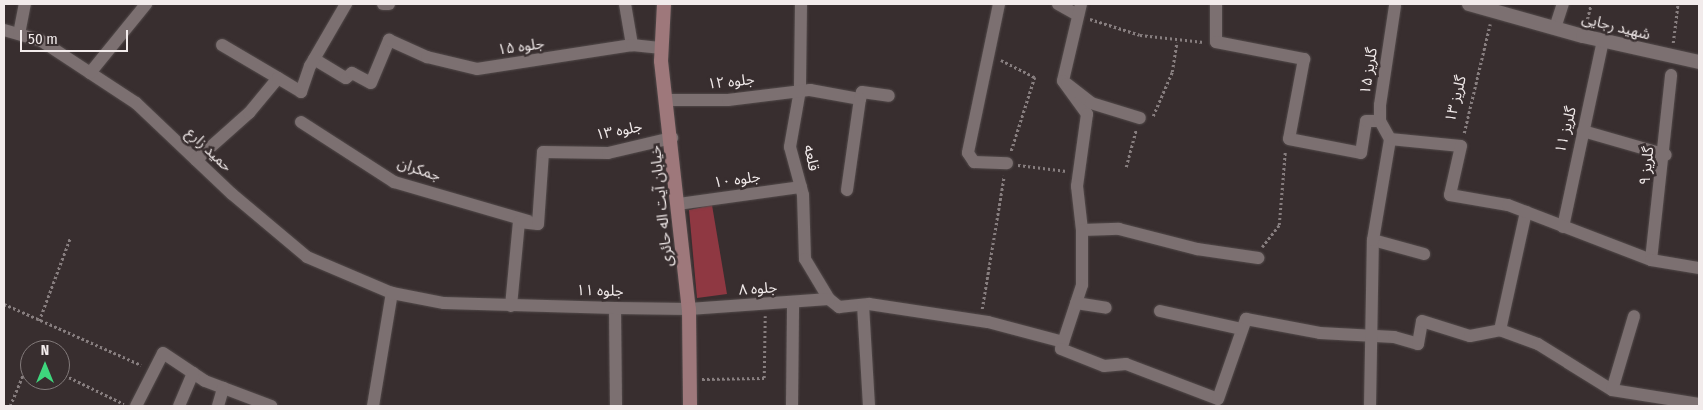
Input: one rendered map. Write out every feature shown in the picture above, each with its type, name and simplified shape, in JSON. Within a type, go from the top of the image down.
[{"type":"main road","name":"خیابان آیت اله حائری","points":[[664,4],[662,48],[688,309],[690,406]]},
{"type":"street","points":[[19,34],[25,4]]},
{"type":"street","points":[[90,73],[146,4]]},
{"type":"street","points":[[222,45],[301,92],[314,59],[346,4]]},
{"type":"street","points":[[383,4],[389,4]]},
{"type":"street","points":[[625,4],[632,45]]},
{"type":"street","name":"قلعه","points":[[801,4],[800,90],[790,146],[801,187],[805,259],[834,303]]},
{"type":"street","points":[[998,4],[968,154],[974,162],[1007,163]]},
{"type":"street","points":[[1058,4],[1080,9],[1064,81],[1087,114],[1078,173],[1082,230],[1082,285],[1061,349],[1104,366],[1126,364],[1218,398],[1246,319],[1371,337],[1394,337],[1418,344],[1422,322],[1470,336],[1500,330],[1538,344],[1612,390],[1699,404]]},
{"type":"street","points":[[1216,4],[1216,42],[1304,60],[1289,139],[1361,153],[1366,121],[1380,121],[1390,139],[1373,240],[1369,406]]},
{"type":"street","points":[[1555,28],[1563,4]]},
{"type":"street","name":"شهید رجایی","points":[[1476,5],[1583,36],[1699,62]]},
{"type":"street","name":"گلریز ۱۵","points":[[1380,121],[1395,6]]},
{"type":"street","name":"حمید زارع","points":[[4,30],[40,40],[136,103],[196,160],[308,257],[392,293],[444,303],[511,306]]},
{"type":"street","name":"جلوه ۱۵","points":[[314,59],[346,78],[352,73],[371,83],[389,40],[427,57],[477,68],[632,45],[662,48]]},
{"type":"street","name":"گلریز ۱۱","points":[[1563,227],[1603,41]]},
{"type":"street","name":"گلریز ۹","points":[[1651,260],[1666,155],[1671,75]]},
{"type":"street","points":[[196,160],[249,113],[278,78]]},
{"type":"street","points":[[1064,81],[1092,103],[1140,118]]},
{"type":"street","name":"جلوه ۱۲","points":[[666,100],[720,100],[800,90],[860,99]]},
{"type":"street","points":[[847,190],[862,92],[889,96]]},
{"type":"street","name":"جمکران","points":[[301,122],[394,182],[538,224]]},
{"type":"street","points":[[1583,131],[1666,155]]},
{"type":"street","name":"جلوه ۱۳","points":[[538,224],[543,152],[608,153],[672,138]]},
{"type":"street","points":[[1390,139],[1461,146]]},
{"type":"street","name":"گلریز ۱۳","points":[[1461,146],[1450,194],[1526,212]]},
{"type":"street","name":"جلوه ۱۰","points":[[678,204],[801,187]]},
{"type":"street","points":[[1500,330],[1526,212],[1651,260],[1699,268]]},
{"type":"street","points":[[511,306],[519,222],[538,224]]},
{"type":"street","points":[[1082,230],[1119,229],[1197,249],[1258,258]]},
{"type":"street","points":[[1373,240],[1424,254]]},
{"type":"street","points":[[374,406],[392,293]]},
{"type":"street","points":[[792,303],[792,406]]},
{"type":"street","name":"جلوه ۸","points":[[688,309],[792,303],[863,305],[980,322],[1063,342]]},
{"type":"street","points":[[1076,303],[1106,308]]},
{"type":"street","points":[[863,305],[869,406]]},
{"type":"street","name":"جلوه ۱۱","points":[[511,306],[688,309]]},
{"type":"street","points":[[614,308],[616,406]]},
{"type":"street","points":[[1160,311],[1242,329]]},
{"type":"street","points":[[1612,390],[1634,316]]},
{"type":"street","points":[[136,406],[163,353],[193,373],[223,388],[271,406]]},
{"type":"street","points":[[179,406],[193,373]]},
{"type":"street","points":[[218,406],[223,388]]},
{"type":"path","points":[[1583,36],[1591,4]]},
{"type":"path","points":[[1671,57],[1678,4]]},
{"type":"path","points":[[1080,9],[1177,42],[1216,42]]},
{"type":"path","name":"گلریز ۱۳","points":[[1461,146],[1494,11]]},
{"type":"path","points":[[1126,167],[1140,118],[1151,120],[1172,72],[1177,42]]},
{"type":"path","points":[[980,322],[1007,163],[1036,77],[988,56]]},
{"type":"path","points":[[1258,258],[1279,225],[1283,156],[1289,139]]},
{"type":"path","points":[[1007,163],[1078,173]]},
{"type":"path","points":[[39,320],[70,238]]},
{"type":"path","points":[[4,304],[154,371]]},
{"type":"path","points":[[690,379],[764,378],[765,304]]},
{"type":"path","points":[[70,378],[127,406]]},
{"type":"path","points":[[10,406],[20,382]]},
{"type":"shaded area","points":[[712,205],[727,294],[697,298],[689,210]]}]
